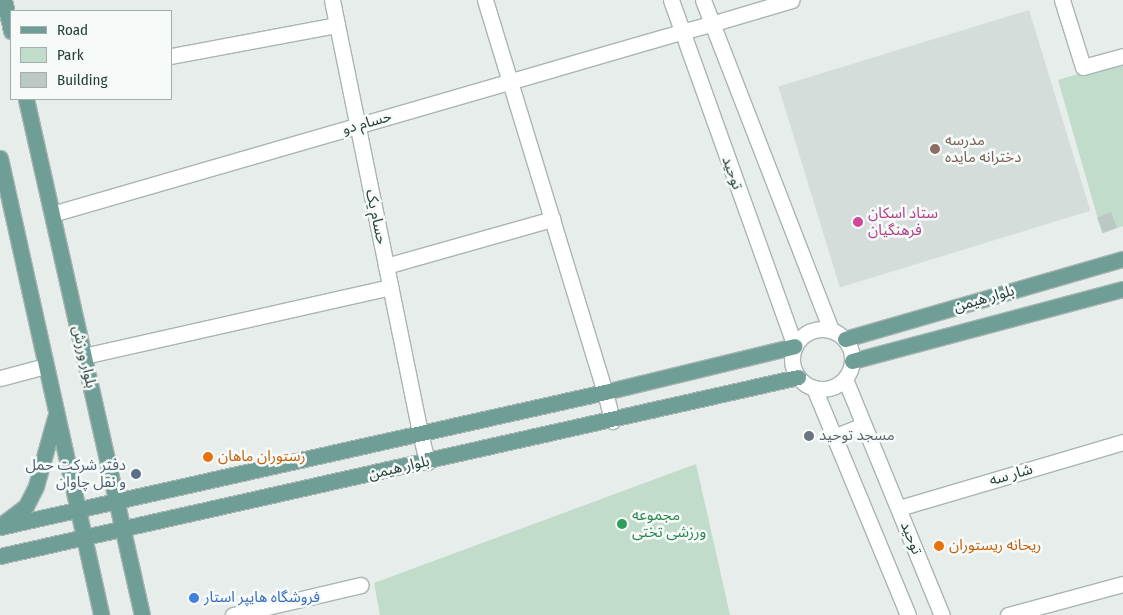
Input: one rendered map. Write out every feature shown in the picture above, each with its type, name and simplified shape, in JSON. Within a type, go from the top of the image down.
[{"type":"main road","points":[[4,0],[10,27]]},
{"type":"main road","name":"بلوار ورزش","points":[[26,100],[142,615]]},
{"type":"main road","points":[[0,158],[101,615]]},
{"type":"main road","name":"بلوار هیمن","points":[[845,339],[1123,259]]},
{"type":"main road","name":"بلوار هیمن","points":[[852,361],[1123,289]]},
{"type":"main road","name":"بلوار هیمن","points":[[0,527],[605,392],[795,346]]},
{"type":"main road","name":"بلوار هیمن","points":[[0,556],[612,421],[798,377]]},
{"type":"main road","points":[[0,527],[26,506],[36,486],[56,414]]},
{"type":"street","name":"حسام یک","points":[[332,0],[427,462]]},
{"type":"street","points":[[485,0],[605,392],[612,421]]},
{"type":"street","name":"توحید","points":[[671,0],[795,346]]},
{"type":"street","points":[[703,0],[710,24],[831,330]]},
{"type":"street","name":"حسام دو","points":[[52,214],[792,0]]},
{"type":"street","points":[[1062,0],[1083,67],[1123,56]]},
{"type":"street","points":[[172,56],[337,25]]},
{"type":"street","points":[[386,266],[552,218]]},
{"type":"street","points":[[84,356],[390,288]]},
{"type":"street","points":[[814,330],[831,330],[845,339],[852,361],[845,379],[831,387],[814,388],[798,377],[792,359],[795,346],[814,330]]},
{"type":"street","points":[[0,378],[45,366]]},
{"type":"street","name":"توحید","points":[[845,379],[942,615]]},
{"type":"street","name":"توحید","points":[[814,388],[836,436],[908,615]]},
{"type":"street","points":[[836,436],[863,425]]},
{"type":"street","name":"شار سه","points":[[899,508],[1123,442]]},
{"type":"street","points":[[1008,615],[1123,584]]},
{"type":"street","points":[[233,615],[361,585]]},
{"type":"shaded area","name":"مدرسه دخترانه مایده","points":[[1029,10],[1090,211],[840,287],[778,87]]},
{"type":"green space","points":[[1123,60],[1123,226],[1102,233],[1058,80]]},
{"type":"green space","name":"مجموعه ورزشی تختی","points":[[696,464],[730,615],[380,615],[374,583]]},
{"type":"building","points":[[1111,212],[1117,228],[1103,233],[1097,217]]},
{"type":"place","name":"مدرسه دخترانه مایده","points":[[935,149]]},
{"type":"place","name":"ستاد اسکان فرهنگیان","points":[[858,222]]},
{"type":"place","name":"مسجد توحید","points":[[809,436]]},
{"type":"place","name":"رستوران ماهان","points":[[208,457]]},
{"type":"place","name":"دفتر شرکت حمل و نقل چاوان","points":[[136,474]]},
{"type":"place","name":"مجموعه ورزشی تختی","points":[[622,524]]},
{"type":"place","name":"ریحانە ریستوران","points":[[939,546]]},
{"type":"place","name":"فروشگاه هایپر استار","points":[[194,598]]}]
